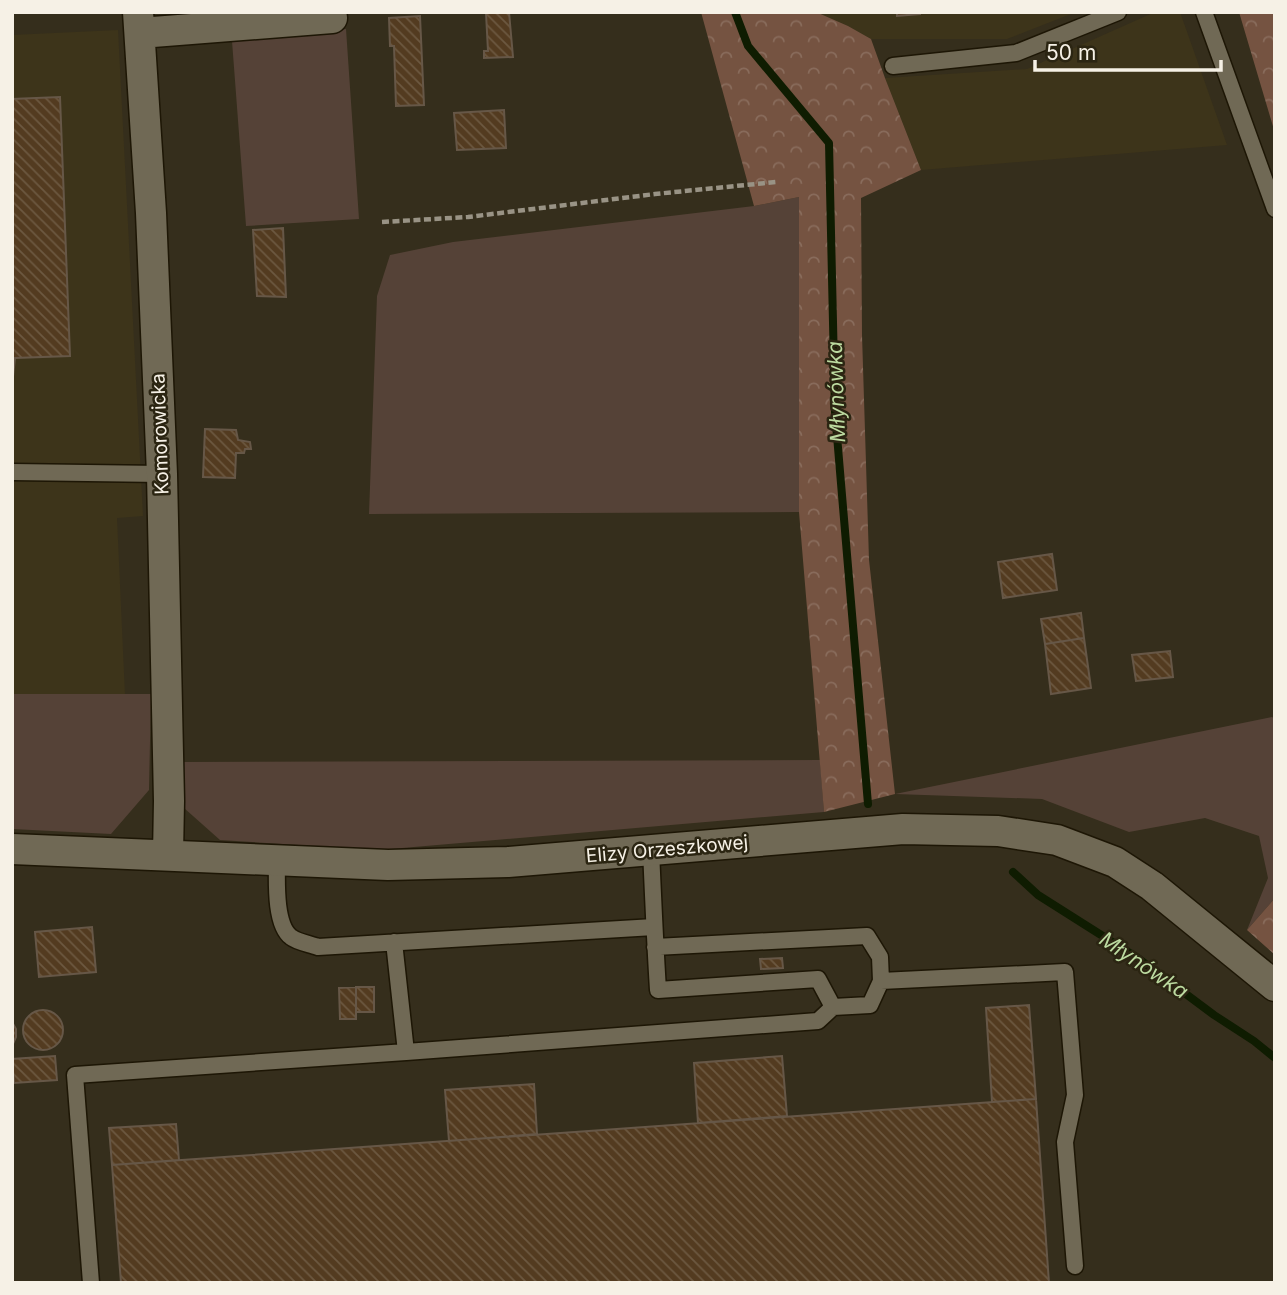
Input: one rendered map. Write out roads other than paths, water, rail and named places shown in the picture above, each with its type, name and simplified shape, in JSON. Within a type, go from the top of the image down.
[{"type":"street","points":[[139,23],[331,18],[331,12]]},
{"type":"street","name":"Komorowicka","points":[[139,23],[151,213],[162,474],[168,855]]},
{"type":"street","name":"Elizy Orzeszkowej","points":[[12,849],[388,865],[508,862],[903,829],[999,831],[1057,840],[1115,862],[1152,886],[1275,986]]},
{"type":"lane","points":[[893,66],[1016,54],[1118,12]]},
{"type":"lane","points":[[1204,12],[1275,209]]},
{"type":"lane","points":[[12,472],[162,474]]},
{"type":"lane","points":[[651,850],[657,990],[818,979],[833,1007]]},
{"type":"lane","points":[[277,859],[277,892],[282,923],[290,937],[318,947],[654,927]]},
{"type":"lane","points":[[91,1283],[75,1075],[818,1021],[833,1007],[870,1005],[881,981],[880,957],[867,936],[655,947]]},
{"type":"lane","points":[[394,942],[406,1052]]},
{"type":"lane","points":[[881,981],[1065,972],[1075,1095],[1065,1142],[1075,1266]]},
{"type":"waterway","name":"Młynówka","points":[[735,12],[748,46],[829,143],[835,412],[868,804]]},
{"type":"waterway","name":"Młynówka","points":[[1013,872],[1038,895],[1139,959],[1275,1058]]}]
